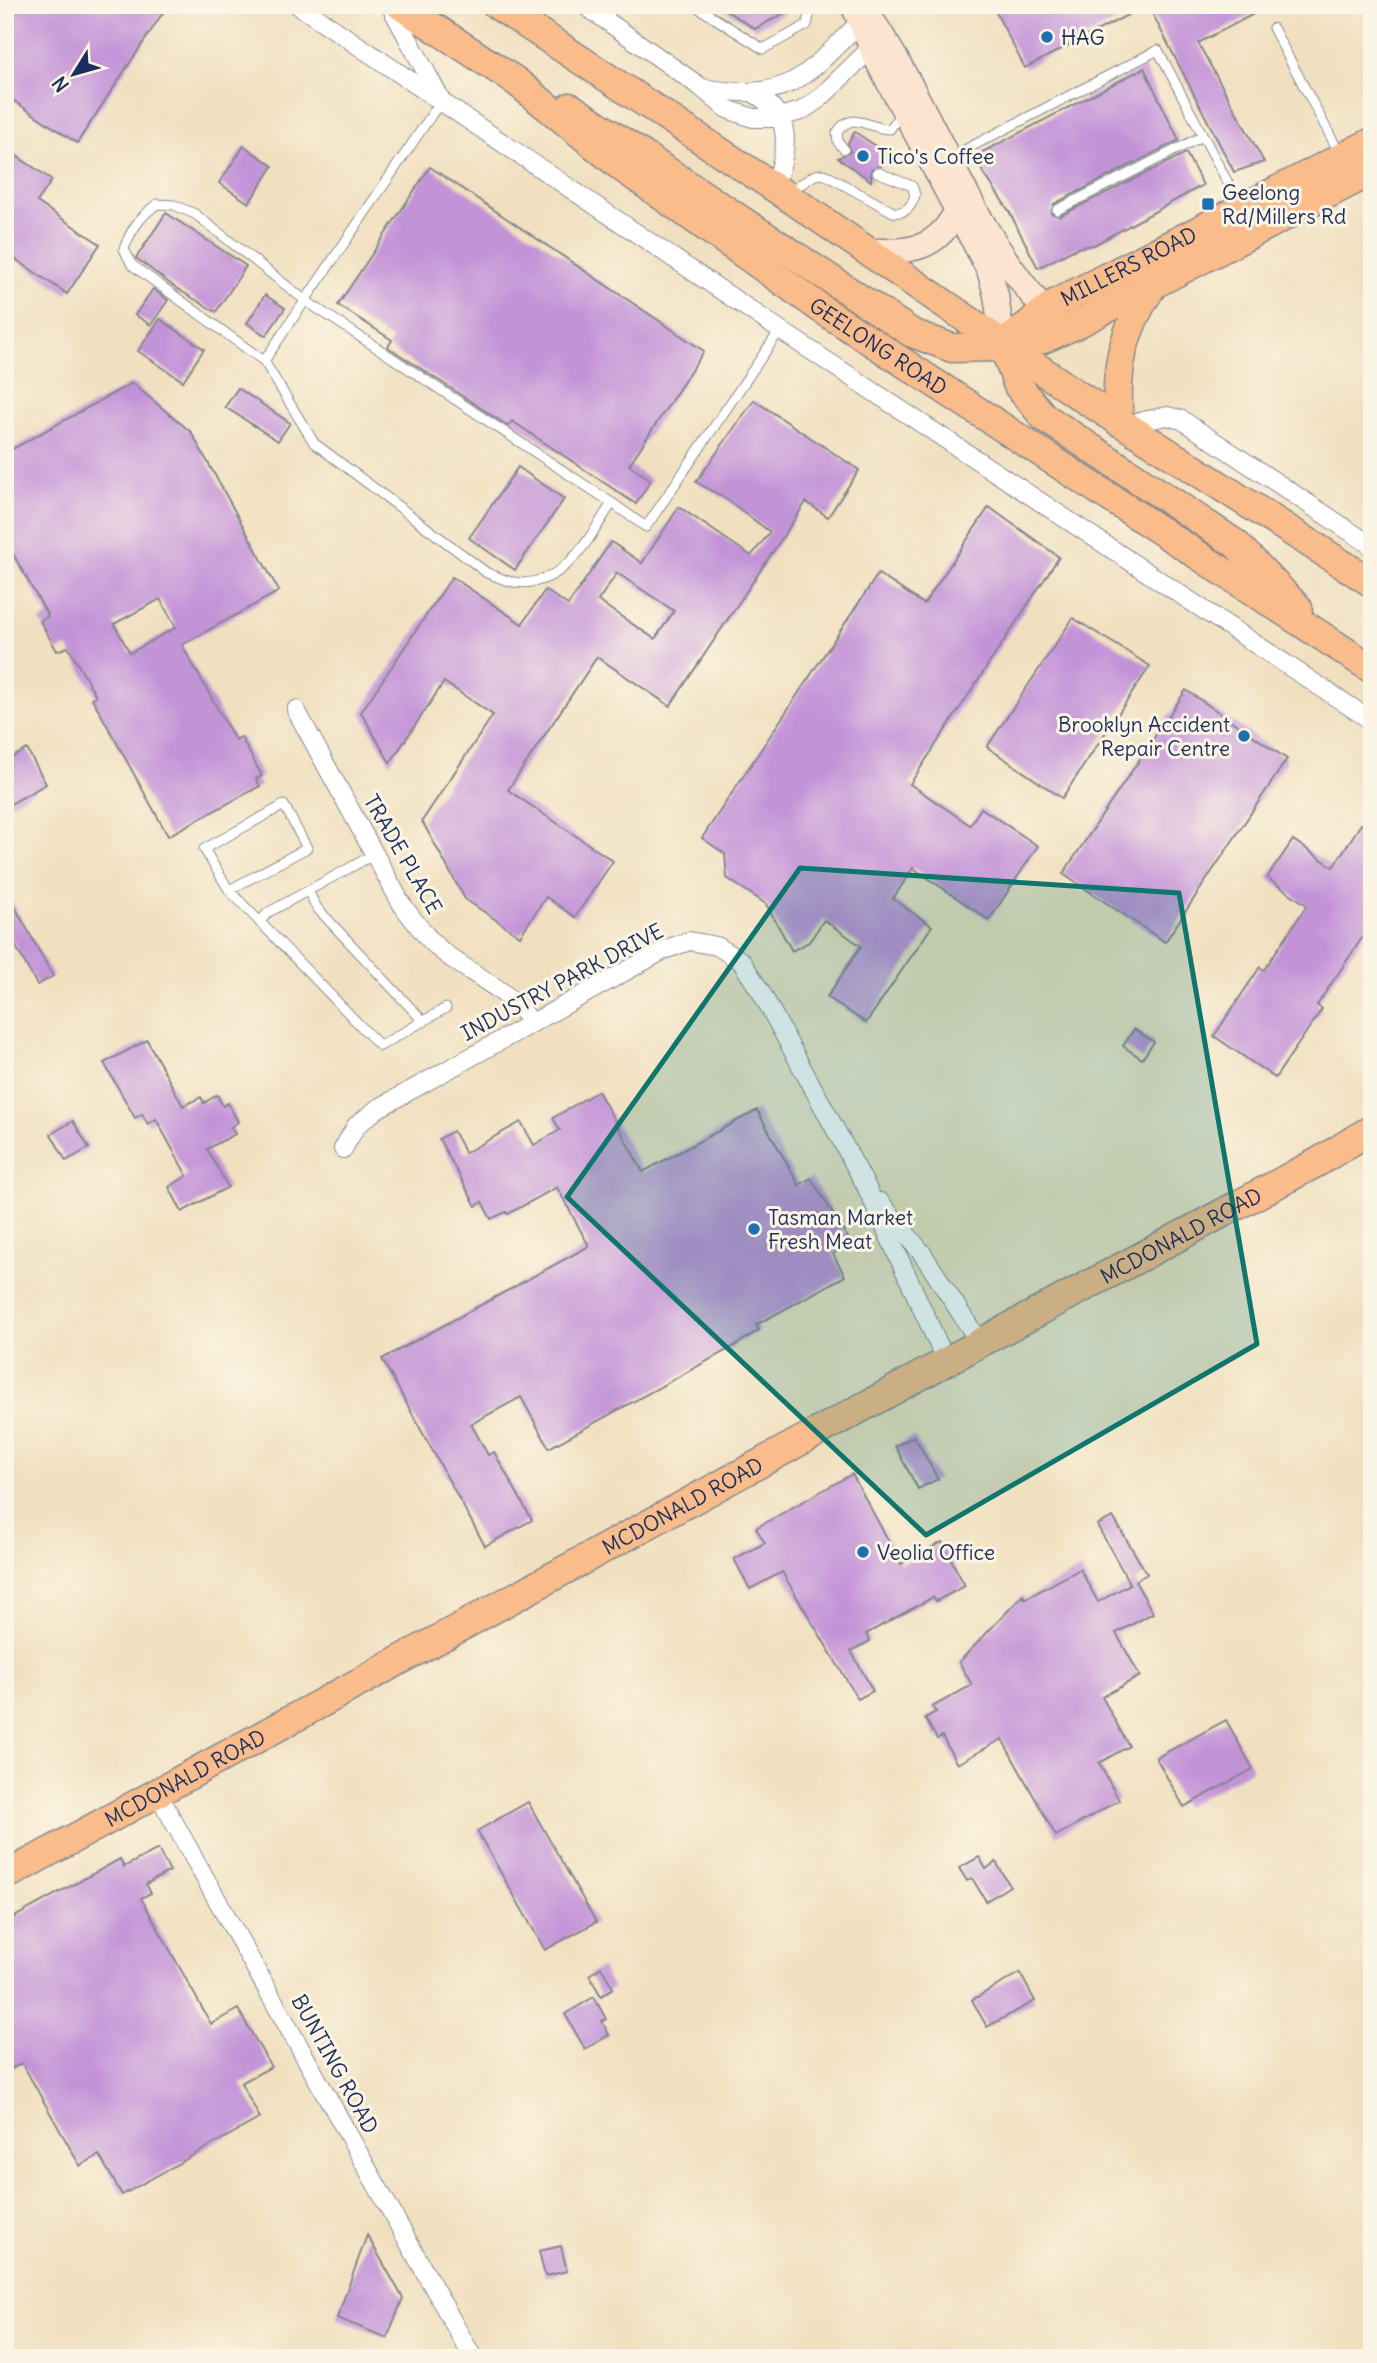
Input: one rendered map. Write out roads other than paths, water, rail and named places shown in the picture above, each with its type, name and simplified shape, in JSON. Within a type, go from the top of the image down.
[{"type":"main road","name":"GEELONG ROAD","points":[[400,5],[517,82],[627,171],[823,310],[1372,669]]},
{"type":"main road","points":[[496,5],[780,191],[864,251],[1122,424],[1372,583]]},
{"type":"main road","points":[[864,22],[903,110],[1017,275],[1045,310]]},
{"type":"main road","points":[[864,22],[899,62],[941,162],[957,209],[989,270],[1004,346],[1018,386],[1044,417],[1236,544],[1323,636]]},
{"type":"main road","points":[[517,82],[560,101],[603,126],[912,334],[952,348],[1004,346]]},
{"type":"main road","name":"MILLERS ROAD","points":[[1004,346],[1064,330],[1242,209],[1372,142]]},
{"type":"main road","name":"MILLERS ROAD","points":[[1004,346],[1045,310],[1147,273],[1372,171]]},
{"type":"main road","points":[[864,251],[907,250],[929,243],[943,235],[957,209]]},
{"type":"main road","points":[[1122,424],[1116,383],[1125,341],[1147,273]]},
{"type":"main road","name":"MCDONALD ROAD","points":[[5,1876],[1369,1132]]},
{"type":"street","name":"GEELONG ROAD","points":[[298,5],[780,330],[1372,721]]},
{"type":"street","name":"GEELONG ROAD","points":[[390,5],[441,101]]},
{"type":"street","points":[[583,5],[610,13],[736,114],[760,118],[780,117],[814,103],[864,22]]},
{"type":"street","points":[[702,88],[752,92],[780,89],[800,80],[864,22]]},
{"type":"street","points":[[752,92],[780,117],[785,140],[780,191]]},
{"type":"street","points":[[1122,424],[1160,416],[1182,420],[1372,546]]},
{"type":"street","name":"TRADE PLACE","points":[[296,710],[401,903],[420,930],[446,954],[511,997],[531,1023]]},
{"type":"street","name":"INDUSTRY PARK DRIVE","points":[[342,1149],[356,1126],[377,1110],[664,950],[689,941],[717,946],[741,961],[761,992],[866,1186],[946,1361]]},
{"type":"street","name":"INDUSTRY PARK DRIVE","points":[[866,1186],[922,1252],[979,1343]]},
{"type":"street","name":"BUNTING ROAD","points":[[157,1792],[473,2358]]},
{"type":"lane","points":[[694,5],[763,49],[807,25],[811,5]]},
{"type":"lane","points":[[1273,28],[1342,157]]},
{"type":"lane","points":[[941,162],[1158,50],[1242,209]]},
{"type":"lane","points":[[264,361],[441,101]]},
{"type":"lane","points":[[844,149],[838,142],[837,133],[847,123],[859,119],[890,129],[903,110]]},
{"type":"lane","points":[[1057,210],[1203,136]]},
{"type":"lane","points":[[780,191],[819,174],[831,176],[893,212],[902,212],[910,207],[915,194],[912,186],[877,172]]},
{"type":"lane","points":[[612,503],[578,555],[561,571],[538,580],[514,582],[487,573],[314,443],[264,361],[132,265],[124,249],[141,216],[157,204],[174,205],[195,214],[306,301],[612,503],[646,527],[780,330]]},
{"type":"lane","points":[[229,890],[307,848],[284,806],[204,849],[229,890],[380,1046],[446,1008]]},
{"type":"lane","points":[[258,922],[269,912],[374,854]]},
{"type":"lane","points":[[308,891],[317,908],[424,1022]]},
{"type":"place","name":"HAG","points":[[1047,37]]},
{"type":"place","name":"Tico's Coffee","points":[[863,156]]},
{"type":"place","name":"Geelong Rd/Millers Rd","points":[[1208,204]]},
{"type":"place","name":"Brooklyn Accident Repair Centre","points":[[1244,736]]},
{"type":"place","name":"Tasman Market Fresh Meat","points":[[754,1229]]},
{"type":"place","name":"Veolia Office","points":[[863,1552]]}]
